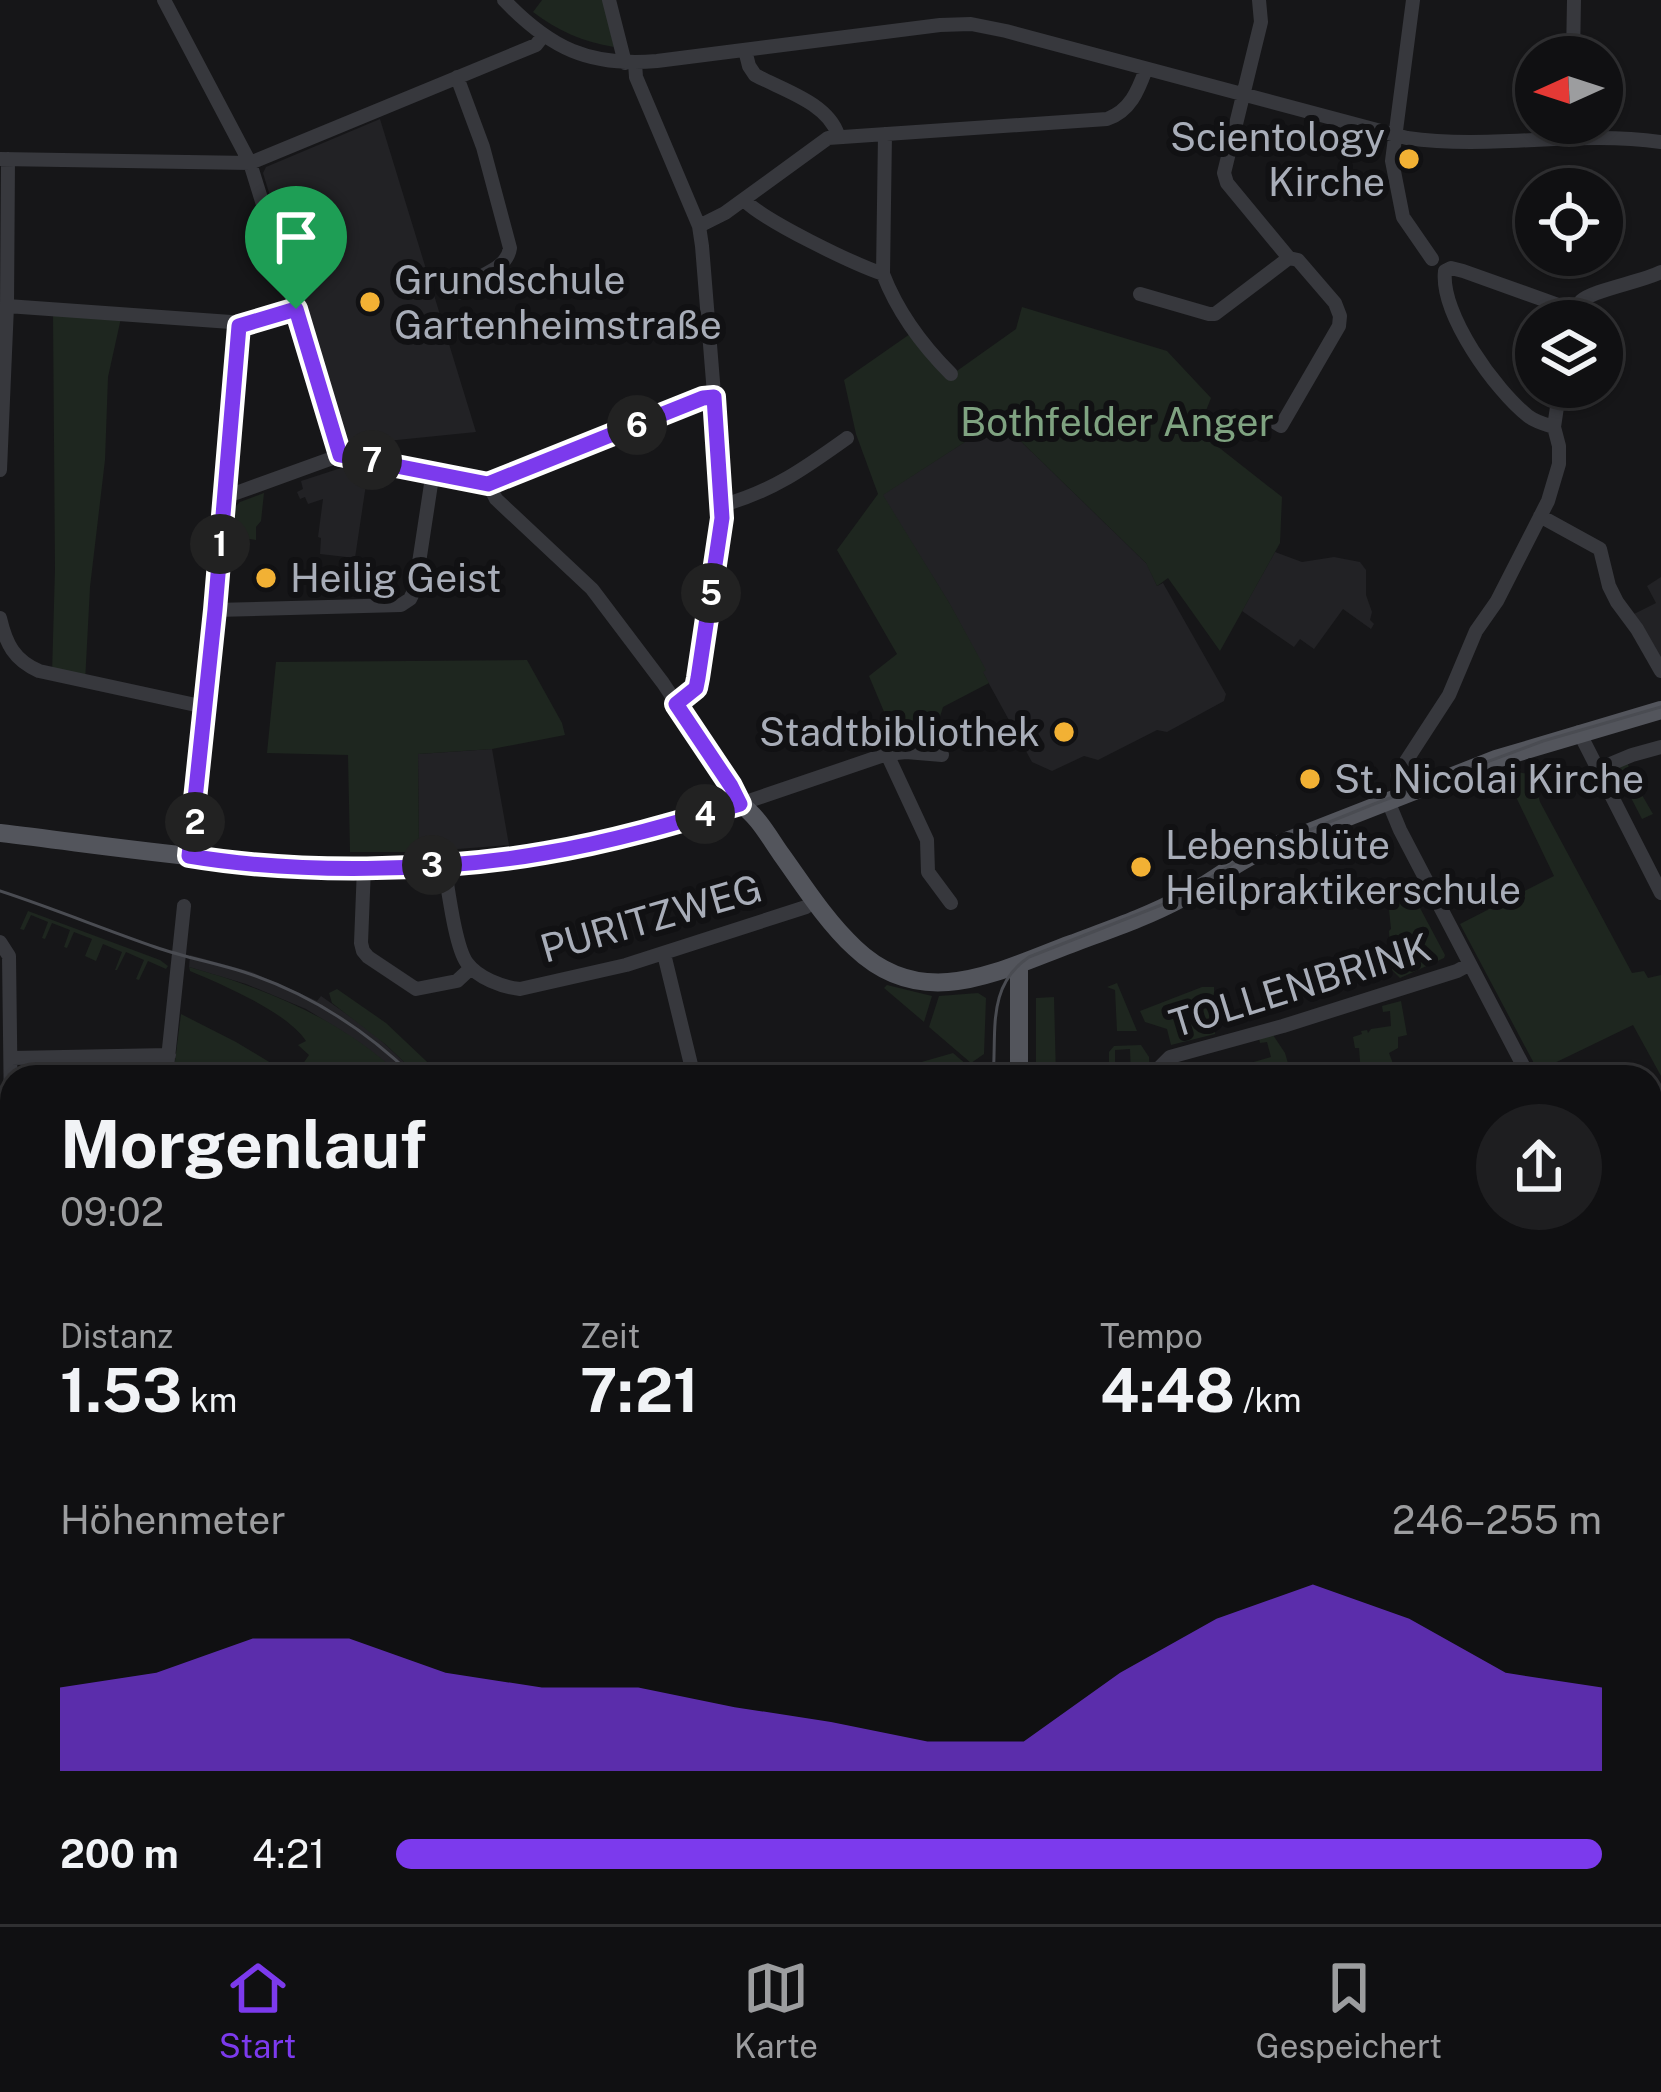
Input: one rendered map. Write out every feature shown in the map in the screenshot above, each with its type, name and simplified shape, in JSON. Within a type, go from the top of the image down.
[{"type":"main road","points":[[0,833],[250,863],[444,865],[547,853],[740,804],[857,950],[886,970],[939,983],[977,980],[1152,913],[1248,857],[1496,759],[1661,710]]},
{"type":"main road","points":[[1019,965],[1019,1065]]},
{"type":"street","points":[[504,0],[543,36],[580,56],[630,63],[970,24],[1396,135],[1465,142],[1515,137]]},
{"type":"street","points":[[609,0],[630,63],[700,226],[723,505],[696,688],[676,704]]},
{"type":"street","points":[[1259,0],[1261,22],[1224,173],[1226,183],[1289,258],[1308,270],[1340,316],[1280,426],[1276,423]]},
{"type":"street","points":[[1413,0],[1393,161],[1403,217],[1432,259]]},
{"type":"street","points":[[1573,36],[1574,0]]},
{"type":"street","points":[[171,2],[250,163],[340,455]]},
{"type":"street","points":[[0,470],[7,306],[4,159],[250,163],[536,45],[543,36]]},
{"type":"street","points":[[745,50],[755,75],[825,112],[838,135]]},
{"type":"street","points":[[700,226],[711,223],[828,138],[1107,118],[1123,113],[1146,69]]},
{"type":"street","points":[[457,77],[483,147],[510,248],[501,265],[466,282],[458,293]]},
{"type":"street","points":[[885,134],[883,274],[919,340],[951,374]]},
{"type":"street","points":[[1623,137],[1661,142]]},
{"type":"street","points":[[744,200],[791,230],[883,274]]},
{"type":"street","points":[[1140,294],[1215,314],[1289,258]]},
{"type":"street","points":[[1515,403],[1459,328],[1445,272],[1451,268],[1463,271],[1535,300]]},
{"type":"street","points":[[1584,300],[1661,272]]},
{"type":"street","points":[[7,306],[239,326],[296,309]]},
{"type":"street","points":[[189,856],[239,326]]},
{"type":"street","points":[[224,494],[340,455],[488,484],[714,397]]},
{"type":"street","points":[[1520,408],[1534,421],[1554,427]]},
{"type":"street","points":[[1523,1065],[1400,830],[1394,798],[1396,775],[1449,695],[1476,631],[1497,602],[1556,479],[1557,408]]},
{"type":"street","points":[[723,505],[770,489],[847,438]]},
{"type":"street","points":[[215,610],[401,605],[415,589],[433,471]]},
{"type":"street","points":[[488,484],[496,499],[592,589],[663,683],[740,804],[886,754],[942,755]]},
{"type":"street","points":[[1540,516],[1600,549],[1609,586],[1661,671]]},
{"type":"street","points":[[0,618],[15,655],[39,671],[205,707]]},
{"type":"street","points":[[1579,732],[1655,868],[1661,893]]},
{"type":"street","points":[[1597,770],[1661,747]]},
{"type":"street","points":[[886,754],[927,840],[928,872],[951,903]]},
{"type":"street","points":[[364,866],[361,943],[368,958],[416,989],[457,981],[471,968],[461,952],[444,865]]},
{"type":"street","name":"PURITZWEG","points":[[471,968],[508,988],[520,989],[664,954],[814,901]]},
{"type":"street","points":[[168,1065],[184,906]]},
{"type":"street","points":[[0,942],[9,956],[11,1065]]},
{"type":"street","points":[[664,954],[691,1065]]},
{"type":"street","name":"TOLLENBRINK","points":[[1162,1065],[1170,1057],[1470,964]]},
{"type":"street","points":[[11,1058],[169,1055]]},
{"type":"shaded area","name":"Grundschule Gartenheimstraße","points":[[380,119],[476,432],[387,441],[389,453],[345,441],[263,173],[266,167]]},
{"type":"shaded area","points":[[999,420],[1147,564],[1157,586],[1163,583],[1226,694],[1224,701],[1167,732],[1157,730],[1098,760],[1084,756],[1052,771],[1032,762],[949,603],[882,495]]},
{"type":"shaded area","points":[[341,468],[368,471],[355,558],[320,554],[323,499],[308,504],[297,492],[303,489],[301,481]]},
{"type":"shaded area","points":[[1275,552],[1302,562],[1334,557],[1360,562],[1366,570],[1371,629],[1343,609],[1314,649],[1300,639],[1294,647],[1242,611]]},
{"type":"shaded area","points":[[1661,577],[1661,666],[1630,616],[1656,603],[1647,586]]},
{"type":"shaded area","points":[[492,749],[509,845],[419,852],[418,754]]},
{"type":"shaded area","points":[[190,955],[252,972],[317,1001],[321,996],[372,1032],[407,1065],[386,1065],[306,1009],[189,967]]},
{"type":"green space","points":[[542,0],[603,0],[614,47],[581,39],[542,19],[533,12]]},
{"type":"green space","name":"Bothfelder Anger","points":[[1022,307],[1167,351],[1211,398],[1198,431],[1282,497],[1280,543],[1220,651],[1168,578],[1157,586],[1146,563],[999,420],[883,495],[950,604],[989,683],[943,707],[932,742],[893,733],[869,676],[897,654],[837,550],[878,494],[856,434],[844,380],[910,334],[947,378],[1016,329]]},
{"type":"green space","points":[[53,313],[121,318],[108,377],[85,682],[52,674]]},
{"type":"green space","points":[[264,493],[256,540],[231,536],[235,507]]},
{"type":"green space","points":[[527,660],[565,735],[492,749],[418,754],[419,852],[350,852],[348,755],[267,753],[276,662]]},
{"type":"green space","points":[[1627,762],[1653,814],[1642,819],[1615,767]]},
{"type":"green space","points":[[1504,772],[1527,774],[1533,780],[1540,802],[1632,973],[1644,971],[1648,978],[1661,975],[1661,1065],[1655,1065],[1633,1025],[1550,1065],[1535,1065],[1460,924],[1554,876]]},
{"type":"green space","points":[[1387,890],[1412,893],[1445,955],[1400,978],[1390,968],[1399,965],[1399,956],[1390,952]]},
{"type":"green space","points":[[28,911],[168,966],[148,961],[136,979],[144,960],[126,952],[115,970],[122,952],[103,944],[96,961],[85,956],[92,939],[74,932],[64,947],[70,930],[52,923],[42,938],[48,922],[31,915],[24,930],[20,929]]},
{"type":"green space","points":[[189,967],[247,985],[303,1009],[388,1065],[302,1065],[309,1055],[298,1045],[306,1041],[297,1030],[270,1010]]},
{"type":"green space","points":[[1117,983],[1137,1031],[1117,1031],[1115,990],[1107,987]]},
{"type":"green space","points":[[1202,987],[1214,987],[1215,1034],[1171,1045],[1167,1029],[1145,1022],[1140,1011]]},
{"type":"green space","points":[[884,988],[932,996],[924,1022]]},
{"type":"green space","points":[[337,989],[386,1023],[430,1065],[407,1065],[332,1003],[329,993]]},
{"type":"green space","points":[[978,993],[986,998],[984,1054],[971,1063],[929,1027],[939,996]]},
{"type":"green space","points":[[1054,997],[1056,1065],[1036,1065],[1036,998]]},
{"type":"green space","points":[[1401,1001],[1407,1035],[1398,1037],[1398,1048],[1389,1053],[1394,1065],[1360,1065],[1353,1037],[1391,1026],[1390,1011],[1383,1012],[1382,1006]]},
{"type":"green space","points":[[181,1014],[274,1065],[175,1065]]},
{"type":"green space","points":[[1273,1035],[1288,1065],[1243,1065],[1271,1057],[1267,1042],[1260,1043],[1259,1038]]},
{"type":"green space","points":[[1141,1045],[1149,1065],[1131,1065],[1130,1049],[1115,1050],[1115,1065],[1109,1065],[1114,1046]]},
{"type":"green space","points":[[953,1053],[967,1065],[911,1065]]},
{"type":"tram line","points":[[993,1065],[1000,996],[1015,969],[1029,957],[1174,900],[1247,855],[1374,804],[1543,741],[1661,707]]},
{"type":"tram line","points":[[0,891],[291,991],[356,1029],[400,1065]]},
{"type":"place","name":"Scientology Kirche","points":[[1409,159]]},
{"type":"place","name":"Grundschule Gartenheimstraße","points":[[370,302]]},
{"type":"place","name":"Heilig Geist","points":[[266,578]]},
{"type":"place","name":"Stadtbibliothek","points":[[1064,732]]},
{"type":"place","name":"St. Nicolai Kirche","points":[[1310,779]]},
{"type":"place","name":"Lebensblüte Heilpraktikerschule","points":[[1141,867]]},
{"type":"route","points":[[296,309],[340,455],[488,484],[714,397],[722,518],[696,688],[676,704],[740,804],[547,853],[481,862],[324,866],[189,856],[239,326],[296,309]]}]
